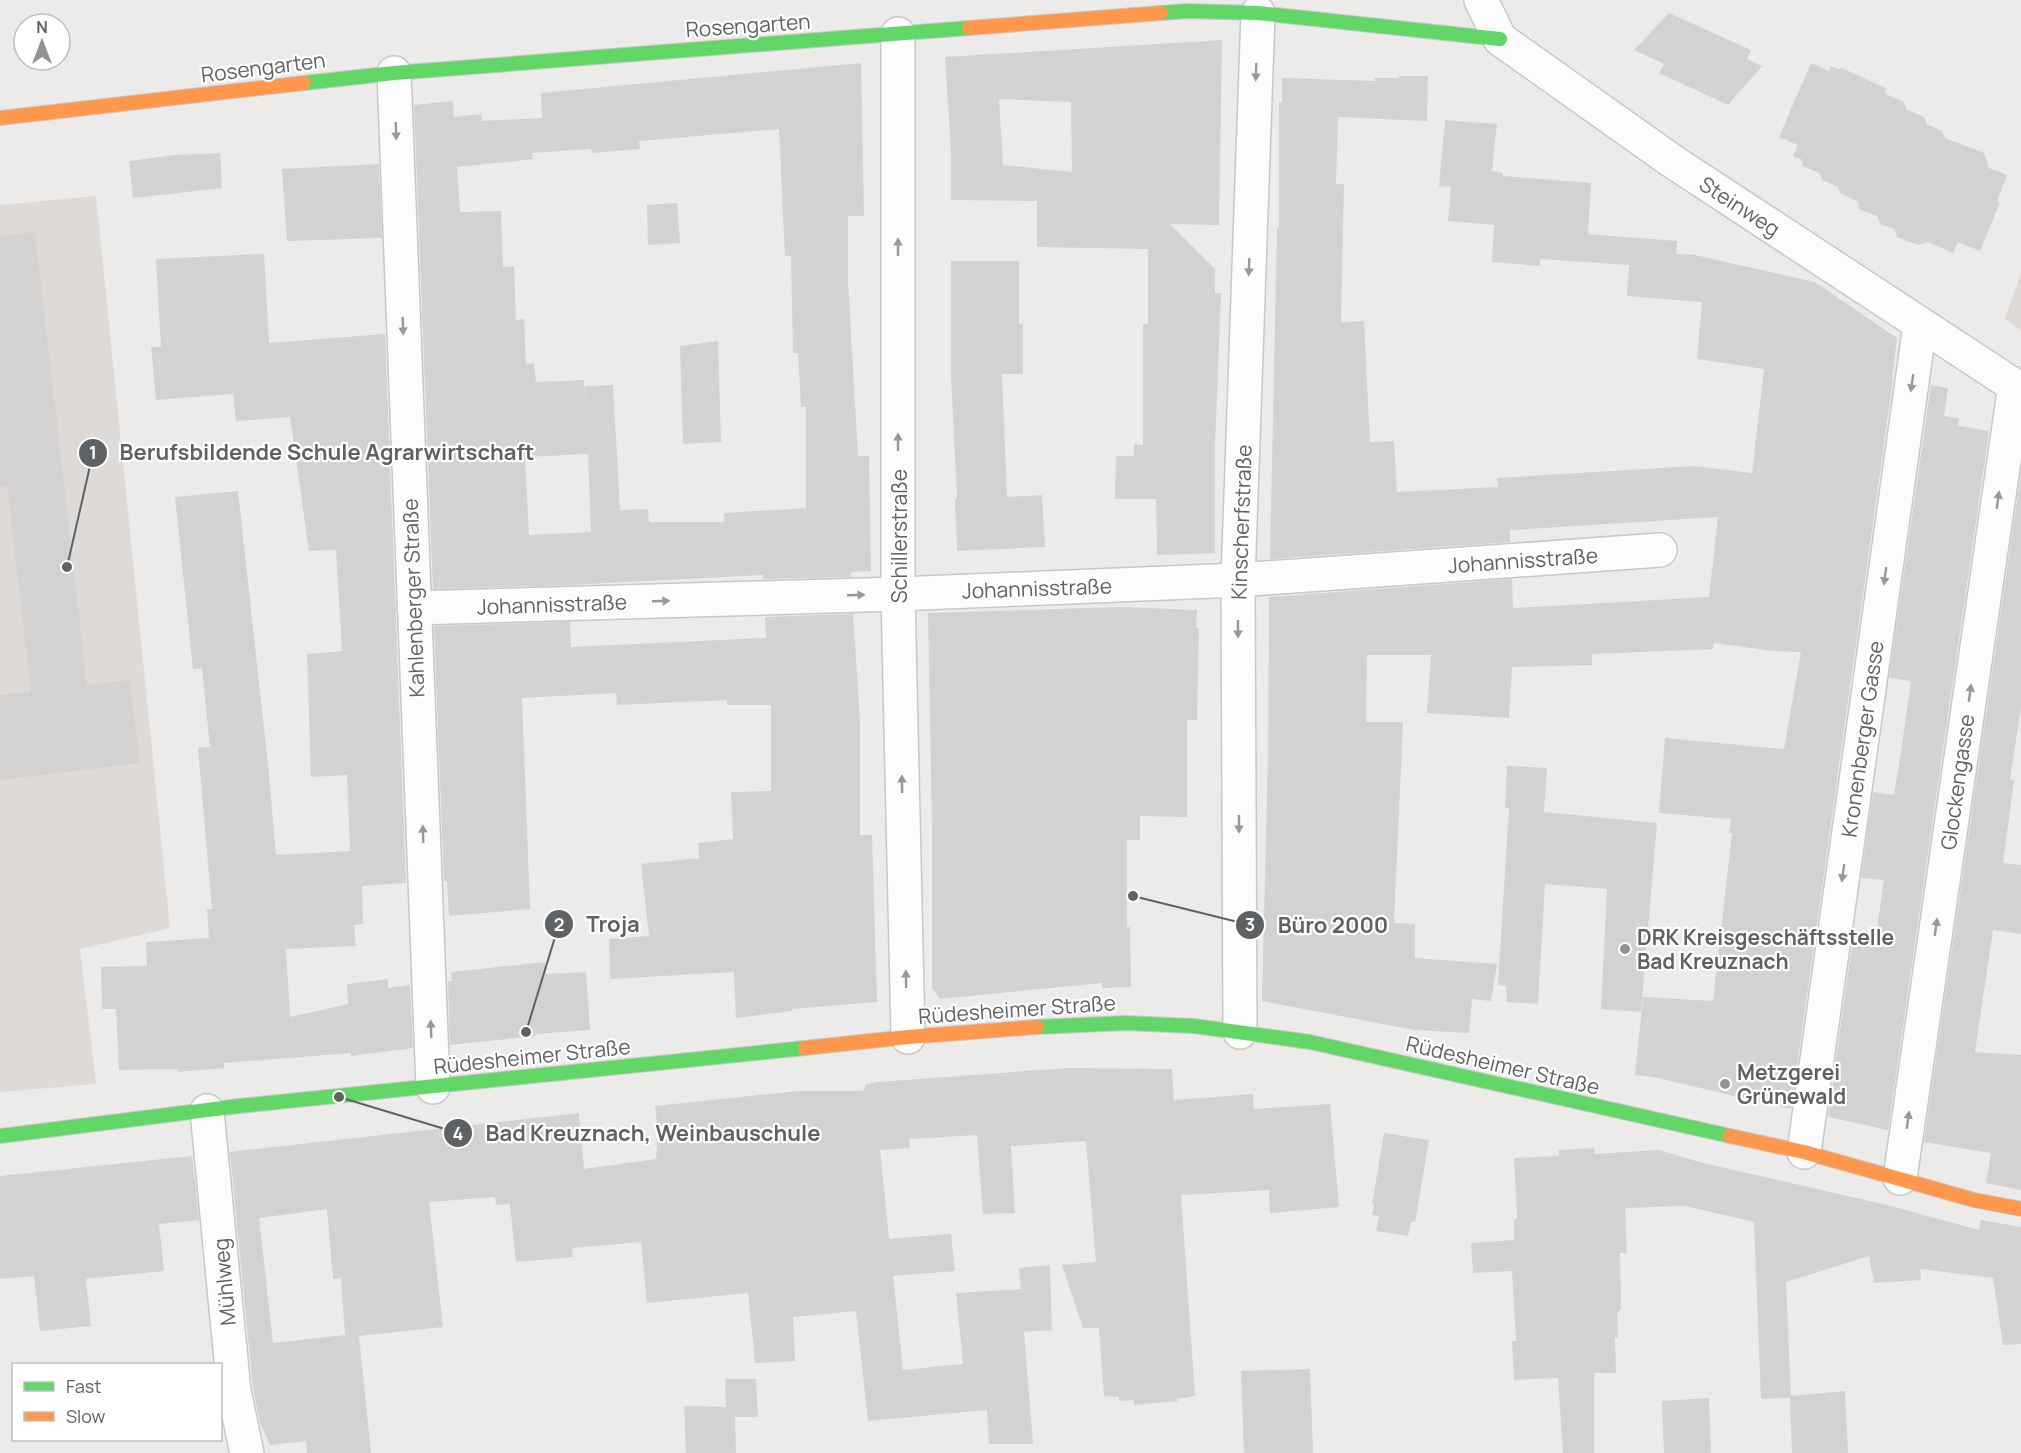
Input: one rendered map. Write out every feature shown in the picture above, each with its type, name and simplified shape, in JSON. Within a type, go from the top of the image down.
[{"type":"street","name":"Steinweg","points":[[1481,0],[1500,39],[1672,161],[2018,387]]},
{"type":"street","name":"Rosengarten","points":[[0,118],[394,73],[1187,11],[1258,13],[1500,39]]},
{"type":"street","name":"Kinscherfstraße","points":[[1240,1032],[1238,580],[1258,13]]},
{"type":"street","name":"Schillerstraße","points":[[898,34],[898,594],[908,1037]]},
{"type":"street","name":"Kahlenberger Straße","points":[[394,73],[433,1087]]},
{"type":"street","name":"Kronenberger Gasse","points":[[1804,1152],[1920,325]]},
{"type":"street","name":"Glockengasse","points":[[1900,1178],[2018,387]]},
{"type":"street","name":"Johannisstraße","points":[[414,608],[898,594],[1238,580],[1660,550]]},
{"type":"street","name":"Rüdesheimer Straße","points":[[0,1136],[207,1111],[908,1037],[1066,1025],[1125,1023],[1194,1026],[1310,1042],[1643,1118],[1804,1152],[1974,1200],[2021,1209]]},
{"type":"street","name":"Mühlweg","points":[[207,1111],[234,1390],[247,1453]]},
{"type":"shaded area","points":[[96,196],[170,928],[80,949],[96,1084],[0,1092],[0,205]]},
{"type":"shaded area","points":[[2021,273],[2021,331],[2005,319]]},
{"type":"building","points":[[1669,13],[1751,50],[1747,59],[1762,66],[1728,105],[1659,73],[1664,64],[1634,50]]},
{"type":"building","points":[[1222,40],[1219,225],[1170,224],[1215,269],[1215,293],[1221,293],[1215,445],[1215,553],[1157,555],[1156,499],[1115,499],[1116,456],[1134,456],[1134,444],[1143,445],[1143,324],[1148,324],[1148,249],[1037,247],[1037,201],[951,200],[951,150],[945,57]],"holes":[[[999,99],[1071,102],[1072,172],[1003,165]]]},
{"type":"building","points":[[861,63],[864,216],[848,216],[848,281],[858,456],[869,456],[871,571],[851,572],[851,577],[763,579],[763,575],[433,589],[414,105],[453,101],[454,117],[481,114],[482,121],[542,118],[541,93]],"holes":[[[779,129],[785,256],[791,256],[793,353],[798,353],[801,407],[806,407],[806,508],[724,513],[724,522],[649,522],[648,509],[620,510],[613,385],[585,386],[586,409],[584,380],[536,382],[534,363],[526,364],[524,319],[516,320],[514,266],[503,267],[501,211],[460,212],[457,167],[533,159],[532,153],[591,149],[592,153],[640,149],[639,141]],[[588,454],[591,532],[529,535],[525,457]]]},
{"type":"building","points":[[1811,63],[1829,71],[1831,66],[1842,68],[1885,88],[1886,94],[1904,102],[1906,109],[1924,117],[1927,124],[1942,131],[1945,138],[1984,153],[1989,168],[2007,175],[1997,201],[2000,202],[1980,251],[1958,242],[1953,253],[1928,242],[1918,245],[1897,237],[1895,229],[1880,224],[1877,216],[1859,209],[1858,202],[1840,193],[1838,187],[1822,180],[1819,173],[1803,166],[1801,159],[1793,156],[1798,145],[1779,137]]},
{"type":"building","points":[[1399,76],[1428,76],[1427,121],[1338,117],[1336,184],[1344,184],[1341,322],[1364,321],[1370,442],[1394,441],[1397,492],[1498,487],[1497,478],[1695,466],[1752,473],[1764,369],[1697,359],[1702,302],[1627,296],[1629,265],[1540,259],[1540,266],[1492,262],[1494,225],[1448,221],[1451,187],[1439,186],[1445,120],[1497,124],[1492,171],[1503,173],[1503,176],[1591,183],[1588,234],[1677,241],[1676,254],[1695,255],[1815,282],[1897,338],[1791,1109],[1653,1077],[1635,1075],[1643,997],[1713,1001],[1732,833],[1729,833],[1731,819],[1659,813],[1665,738],[1784,749],[1801,652],[1714,643],[1713,649],[1592,654],[1592,665],[1512,667],[1509,718],[1427,713],[1431,655],[1367,655],[1366,722],[1403,722],[1394,923],[1415,924],[1415,958],[1497,964],[1491,1001],[1472,999],[1469,1033],[1414,1030],[1262,1001],[1269,597],[1512,579],[1513,608],[1709,597],[1718,517],[1510,530],[1510,542],[1270,559],[1277,228],[1279,228],[1279,102],[1282,102],[1282,78],[1375,81],[1375,78],[1399,78]]},
{"type":"building","points":[[220,153],[222,188],[133,198],[129,161],[175,155]]},
{"type":"building","points":[[379,164],[382,238],[287,241],[282,169]]},
{"type":"building","points":[[677,203],[680,243],[648,245],[647,205]]},
{"type":"building","points":[[35,232],[87,685],[130,680],[140,763],[0,780],[0,695],[31,692],[7,486],[0,487],[0,236]]},
{"type":"building","points":[[264,254],[269,343],[385,334],[406,883],[362,886],[363,924],[354,925],[356,946],[286,949],[290,1017],[348,1004],[347,984],[388,979],[388,988],[410,985],[413,1048],[351,1056],[351,1053],[224,1063],[224,1068],[178,1072],[178,1069],[119,1070],[116,1009],[102,1009],[101,967],[147,966],[146,942],[209,938],[207,909],[212,909],[198,748],[210,747],[202,668],[193,669],[175,497],[238,491],[276,855],[350,851],[347,775],[311,777],[307,654],[342,651],[336,550],[309,551],[290,417],[236,421],[233,394],[156,400],[151,347],[161,347],[156,259]]},
{"type":"building","points":[[951,261],[1019,261],[1019,324],[1023,324],[1023,374],[1002,374],[1007,497],[1042,495],[1045,547],[957,551],[951,375]]},
{"type":"building","points":[[718,341],[721,442],[683,444],[680,346]]},
{"type":"building","points":[[1931,385],[1948,388],[1944,416],[1959,418],[1958,426],[1989,431],[1888,1130],[1828,1117],[1853,939],[1875,942],[1884,880],[1861,878],[1873,792],[1894,795],[1901,752],[1911,681],[1889,678]]},
{"type":"building","points":[[2021,474],[2021,707],[2010,779],[2014,780],[2003,863],[2021,865],[2021,934],[1993,930],[1975,1052],[2021,1055],[2021,1190],[1986,1183],[1991,1153],[1924,1142]]},
{"type":"building","points":[[1119,607],[1197,610],[1196,628],[1199,628],[1197,720],[1187,720],[1187,817],[1140,816],[1140,840],[1127,840],[1127,927],[1130,927],[1131,987],[1102,988],[1102,983],[940,999],[932,988],[928,613]]},
{"type":"building","points":[[853,614],[860,720],[860,835],[872,835],[877,1002],[792,1009],[792,1011],[736,1018],[734,972],[610,979],[609,939],[649,936],[641,864],[699,858],[698,843],[733,839],[731,792],[771,791],[771,705],[727,705],[727,700],[617,705],[616,693],[522,698],[530,909],[449,916],[447,881],[444,881],[434,626],[570,622],[571,647],[766,638],[765,617]]},
{"type":"building","name":"DRK Kreisgeschäftsstelle Bad Kreuznach","points":[[1507,766],[1547,768],[1544,812],[1657,823],[1641,1012],[1601,1009],[1607,889],[1545,884],[1538,1004],[1507,1002],[1506,986],[1498,985],[1509,808],[1505,808]]},
{"type":"building","points":[[545,962],[546,974],[586,972],[590,1030],[535,1034],[535,1036],[450,1045],[448,981],[452,981],[451,972]]},
{"type":"building","points":[[1068,1068],[1172,1069],[1174,1100],[1253,1094],[1254,1109],[1330,1104],[1339,1207],[1270,1213],[1269,1190],[1181,1195],[1195,1396],[1177,1399],[1178,1401],[1134,1405],[1134,1400],[1119,1401],[1119,1397],[1104,1396],[1099,1328],[1083,1328],[1062,1265],[1096,1262],[1086,1141],[1011,1146],[1015,1213],[983,1214],[977,1135],[909,1139],[910,1148],[880,1150],[889,1239],[951,1234],[955,1271],[893,1276],[903,1370],[963,1364],[956,1293],[1021,1289],[1019,1268],[1050,1265],[1052,1330],[1024,1332],[1033,1444],[989,1444],[987,1410],[868,1421],[856,1311],[793,1317],[795,1361],[755,1363],[748,1293],[647,1303],[641,1242],[572,1248],[573,1257],[516,1262],[510,1204],[496,1205],[495,1197],[429,1202],[443,1327],[359,1336],[371,1453],[307,1453],[306,1441],[270,1445],[260,1423],[253,1388],[230,1152],[579,1113],[584,1169],[656,1159],[658,1132],[655,1106],[798,1091],[863,1091],[866,1084]],"holes":[[[327,1209],[333,1279],[341,1278],[345,1335],[273,1343],[259,1218]]]},
{"type":"building","points":[[1384,1133],[1429,1140],[1415,1222],[1411,1222],[1408,1236],[1376,1231],[1379,1216],[1372,1215]]},
{"type":"building","points":[[1594,1148],[1595,1154],[1659,1150],[1703,1163],[1887,1205],[1979,1230],[1981,1220],[2021,1227],[2021,1344],[2003,1345],[1993,1278],[1920,1269],[1921,1280],[1874,1283],[1869,1256],[1786,1282],[1791,1396],[1845,1391],[1848,1453],[1792,1453],[1790,1398],[1761,1399],[1754,1222],[1686,1206],[1625,1208],[1627,1253],[1620,1253],[1621,1309],[1617,1314],[1618,1338],[1615,1338],[1616,1373],[1594,1373],[1594,1453],[1563,1453],[1558,1378],[1514,1380],[1512,1341],[1516,1341],[1512,1271],[1473,1273],[1471,1243],[1514,1240],[1514,1219],[1517,1219],[1514,1158],[1559,1156],[1559,1150]]},
{"type":"building","points":[[192,1156],[199,1220],[159,1224],[164,1271],[86,1279],[91,1326],[40,1331],[34,1276],[0,1279],[0,1176]]},
{"type":"building","points":[[1310,1369],[1313,1453],[1244,1453],[1241,1371]]},
{"type":"building","points":[[725,1379],[756,1379],[758,1417],[735,1417],[736,1453],[686,1453],[684,1406],[726,1407]]},
{"type":"building","points":[[1709,1398],[1711,1453],[1664,1453],[1662,1401]]},
{"type":"traffic: fast","points":[[1161,13],[1187,11],[1258,13],[1500,39]]},
{"type":"traffic: fast","points":[[304,83],[394,73],[969,28]]},
{"type":"traffic: fast","points":[[1037,1027],[1125,1023],[1194,1026],[1310,1042],[1730,1136]]},
{"type":"traffic: fast","points":[[0,1136],[239,1106],[805,1048]]},
{"type":"traffic: slow","points":[[969,28],[1161,13]]},
{"type":"traffic: slow","points":[[0,118],[304,83]]},
{"type":"traffic: slow","points":[[805,1048],[1037,1027]]},
{"type":"traffic: slow","points":[[1730,1136],[1804,1152],[1974,1200],[2021,1209]]},
{"type":"place","name":"Berufsbildende Schule Agrarwirtschaft","points":[[67,567]]},
{"type":"place","name":"Büro 2000","points":[[1133,896]]},
{"type":"place","name":"DRK Kreisgeschäftsstelle Bad Kreuznach","points":[[1625,949]]},
{"type":"place","name":"Troja","points":[[526,1032]]},
{"type":"place","name":"Metzgerei Grünewald","points":[[1725,1084]]},
{"type":"place","name":"Bad Kreuznach, Weinbauschule","points":[[339,1097]]}]
